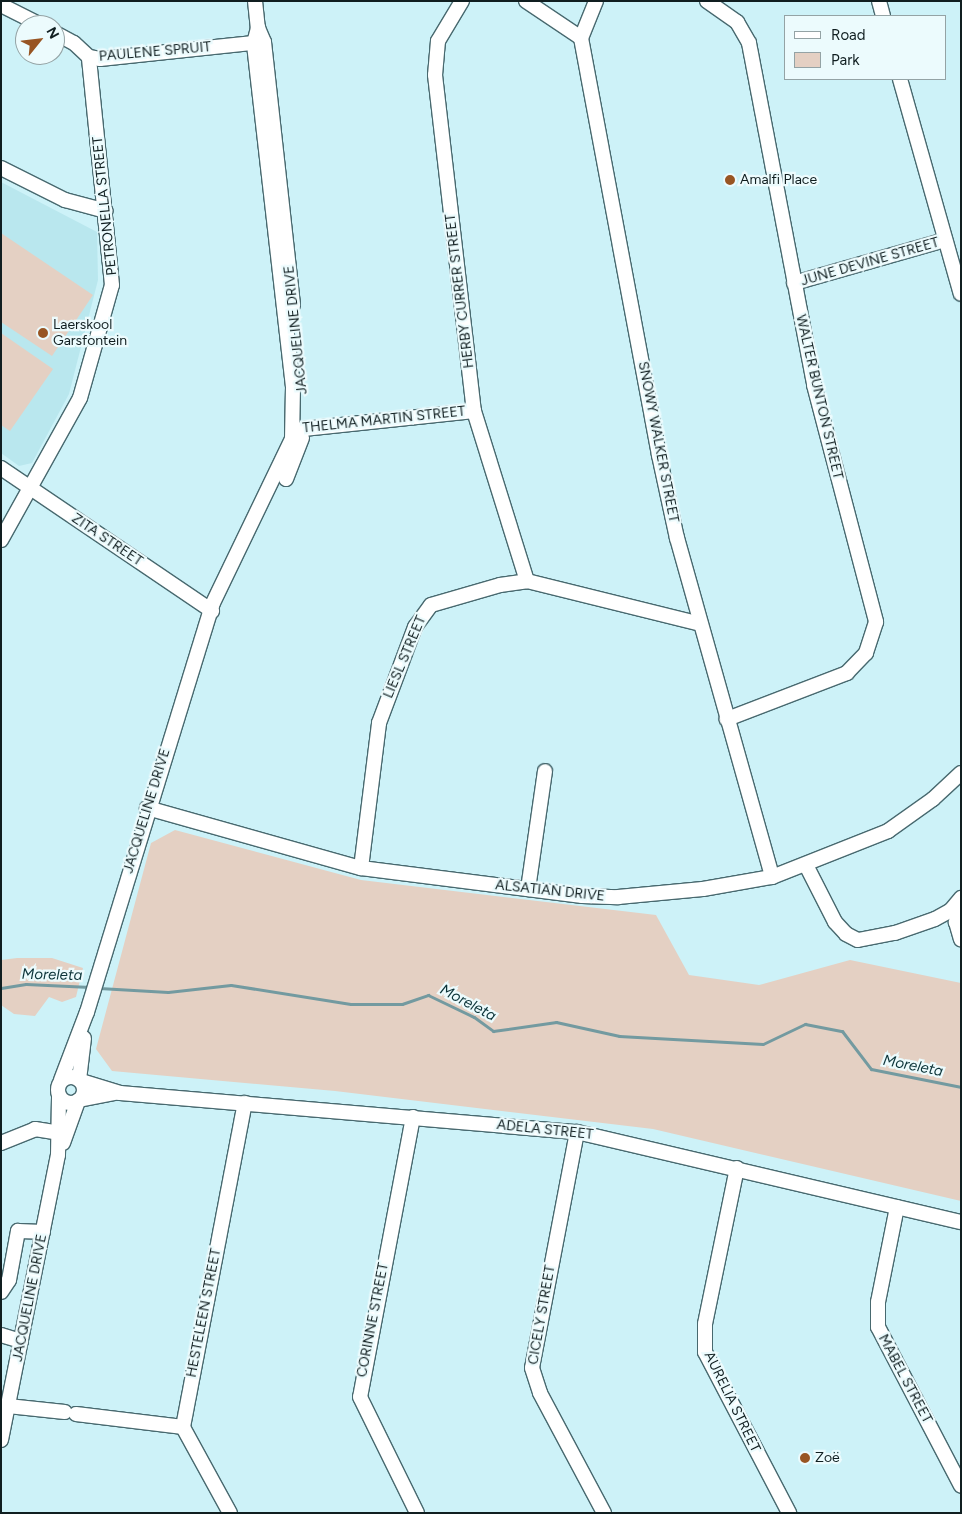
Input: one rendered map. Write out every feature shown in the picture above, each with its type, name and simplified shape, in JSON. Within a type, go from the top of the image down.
[{"type":"street","name":"JACQUELINE DRIVE","points":[[62,1080],[89,1006],[147,808],[212,611],[220,603],[271,509],[296,458],[304,408],[255,1]]},
{"type":"street","name":"HERBY CURRER STREET","points":[[462,1],[440,36],[434,62],[474,411],[527,581]]},
{"type":"street","points":[[526,1],[581,38],[596,1]]},
{"type":"street","name":"WALTER BUNTON STREET","points":[[707,1],[737,22],[749,43],[794,283],[822,418],[876,612],[875,630],[861,660],[841,677],[727,719]]},
{"type":"street","points":[[879,1],[883,15]]},
{"type":"street","points":[[1,5],[20,15]]},
{"type":"street","name":"PAULENE SPRUIT","points":[[65,38],[78,46],[90,57],[103,59],[259,42]]},
{"type":"street","name":"SNOWY WALKER STREET","points":[[581,38],[659,455],[701,624],[772,877]]},
{"type":"street","name":"PETRONELLA STREET","points":[[1,540],[80,398],[112,285],[90,57]]},
{"type":"street","points":[[900,80],[961,294]]},
{"type":"street","points":[[1,168],[65,200],[106,211]]},
{"type":"street","name":"JUNE DEVINE STREET","points":[[794,283],[946,240]]},
{"type":"street","name":"THELMA MARTIN STREET","points":[[299,430],[474,411]]},
{"type":"street","name":"ZITA STREET","points":[[1,468],[212,611]]},
{"type":"street","name":"LIESL STREET","points":[[361,868],[379,723],[421,615],[443,599],[527,581],[701,624]]},
{"type":"street","points":[[528,888],[545,771]]},
{"type":"street","name":"ALSATIAN DRIVE","points":[[147,808],[361,868],[610,898],[703,889],[772,877],[806,865],[888,831],[933,799],[961,773]]},
{"type":"street","points":[[806,865],[836,922],[846,934],[858,940],[895,933],[935,919],[950,910],[961,898]]},
{"type":"street","points":[[961,915],[956,922],[961,939]]},
{"type":"street","name":"JACQUELINE DRIVE","points":[[80,1080],[89,1006]]},
{"type":"street","points":[[72,1076],[80,1080],[84,1089],[79,1100],[70,1103],[59,1096],[58,1088],[62,1080],[72,1076]]},
{"type":"street","name":"ADELA STREET","points":[[80,1080],[120,1093],[413,1116],[577,1132],[961,1222]]},
{"type":"street","name":"ADELA STREET","points":[[79,1100],[120,1093]]},
{"type":"street","name":"JACQUELINE DRIVE","points":[[1,1440],[58,1155],[60,1133],[59,1096]]},
{"type":"street","name":"JACQUELINE DRIVE","points":[[58,1155],[79,1100]]},
{"type":"street","name":"HESTELEEN STREET","points":[[183,1426],[245,1103]]},
{"type":"street","name":"CORINNE STREET","points":[[413,1116],[360,1396],[366,1414],[418,1513]]},
{"type":"street","points":[[1,1143],[36,1129],[60,1133]]},
{"type":"street","name":"CICELY STREET","points":[[577,1132],[532,1368],[540,1392],[604,1513]]},
{"type":"street","name":"AURELIA STREET","points":[[737,1168],[705,1324],[705,1352],[790,1513]]},
{"type":"street","name":"MABEL STREET","points":[[897,1207],[878,1302],[878,1327],[961,1486]]},
{"type":"street","points":[[1,1292],[9,1280],[18,1231],[43,1232]]},
{"type":"street","points":[[1,1335],[21,1341]]},
{"type":"street","points":[[8,1406],[183,1426],[230,1513]]},
{"type":"shaded area","name":"Laerskool Garsfontein","points":[[1,182],[97,232],[98,280],[69,394],[32,463],[19,466],[1,453]]},
{"type":"green space","points":[[1,233],[93,295],[52,356],[1,322]]},
{"type":"green space","points":[[1,333],[53,369],[10,431],[1,425]]},
{"type":"green space","points":[[175,830],[361,880],[656,915],[689,975],[759,985],[850,960],[961,983],[961,1201],[653,1129],[335,1091],[112,1071],[96,1049],[151,843]]},
{"type":"green space","points":[[52,958],[83,968],[76,997],[62,1002],[49,997],[35,1016],[14,1014],[1,1005],[1,960]]},
{"type":"waterway","name":"Moreleta","points":[[1,988],[26,984],[90,987]]},
{"type":"waterway","name":"Moreleta","points":[[99,988],[168,992],[231,985],[351,1004],[402,1004],[428,995],[474,1017],[493,1031],[556,1022],[619,1036],[763,1044],[805,1024],[842,1031],[871,1069],[961,1087]]},
{"type":"place","name":"Amalfi Place","points":[[730,180]]},
{"type":"place","name":"Laerskool Garsfontein","points":[[43,333]]},
{"type":"place","name":"Zoë","points":[[805,1458]]}]
